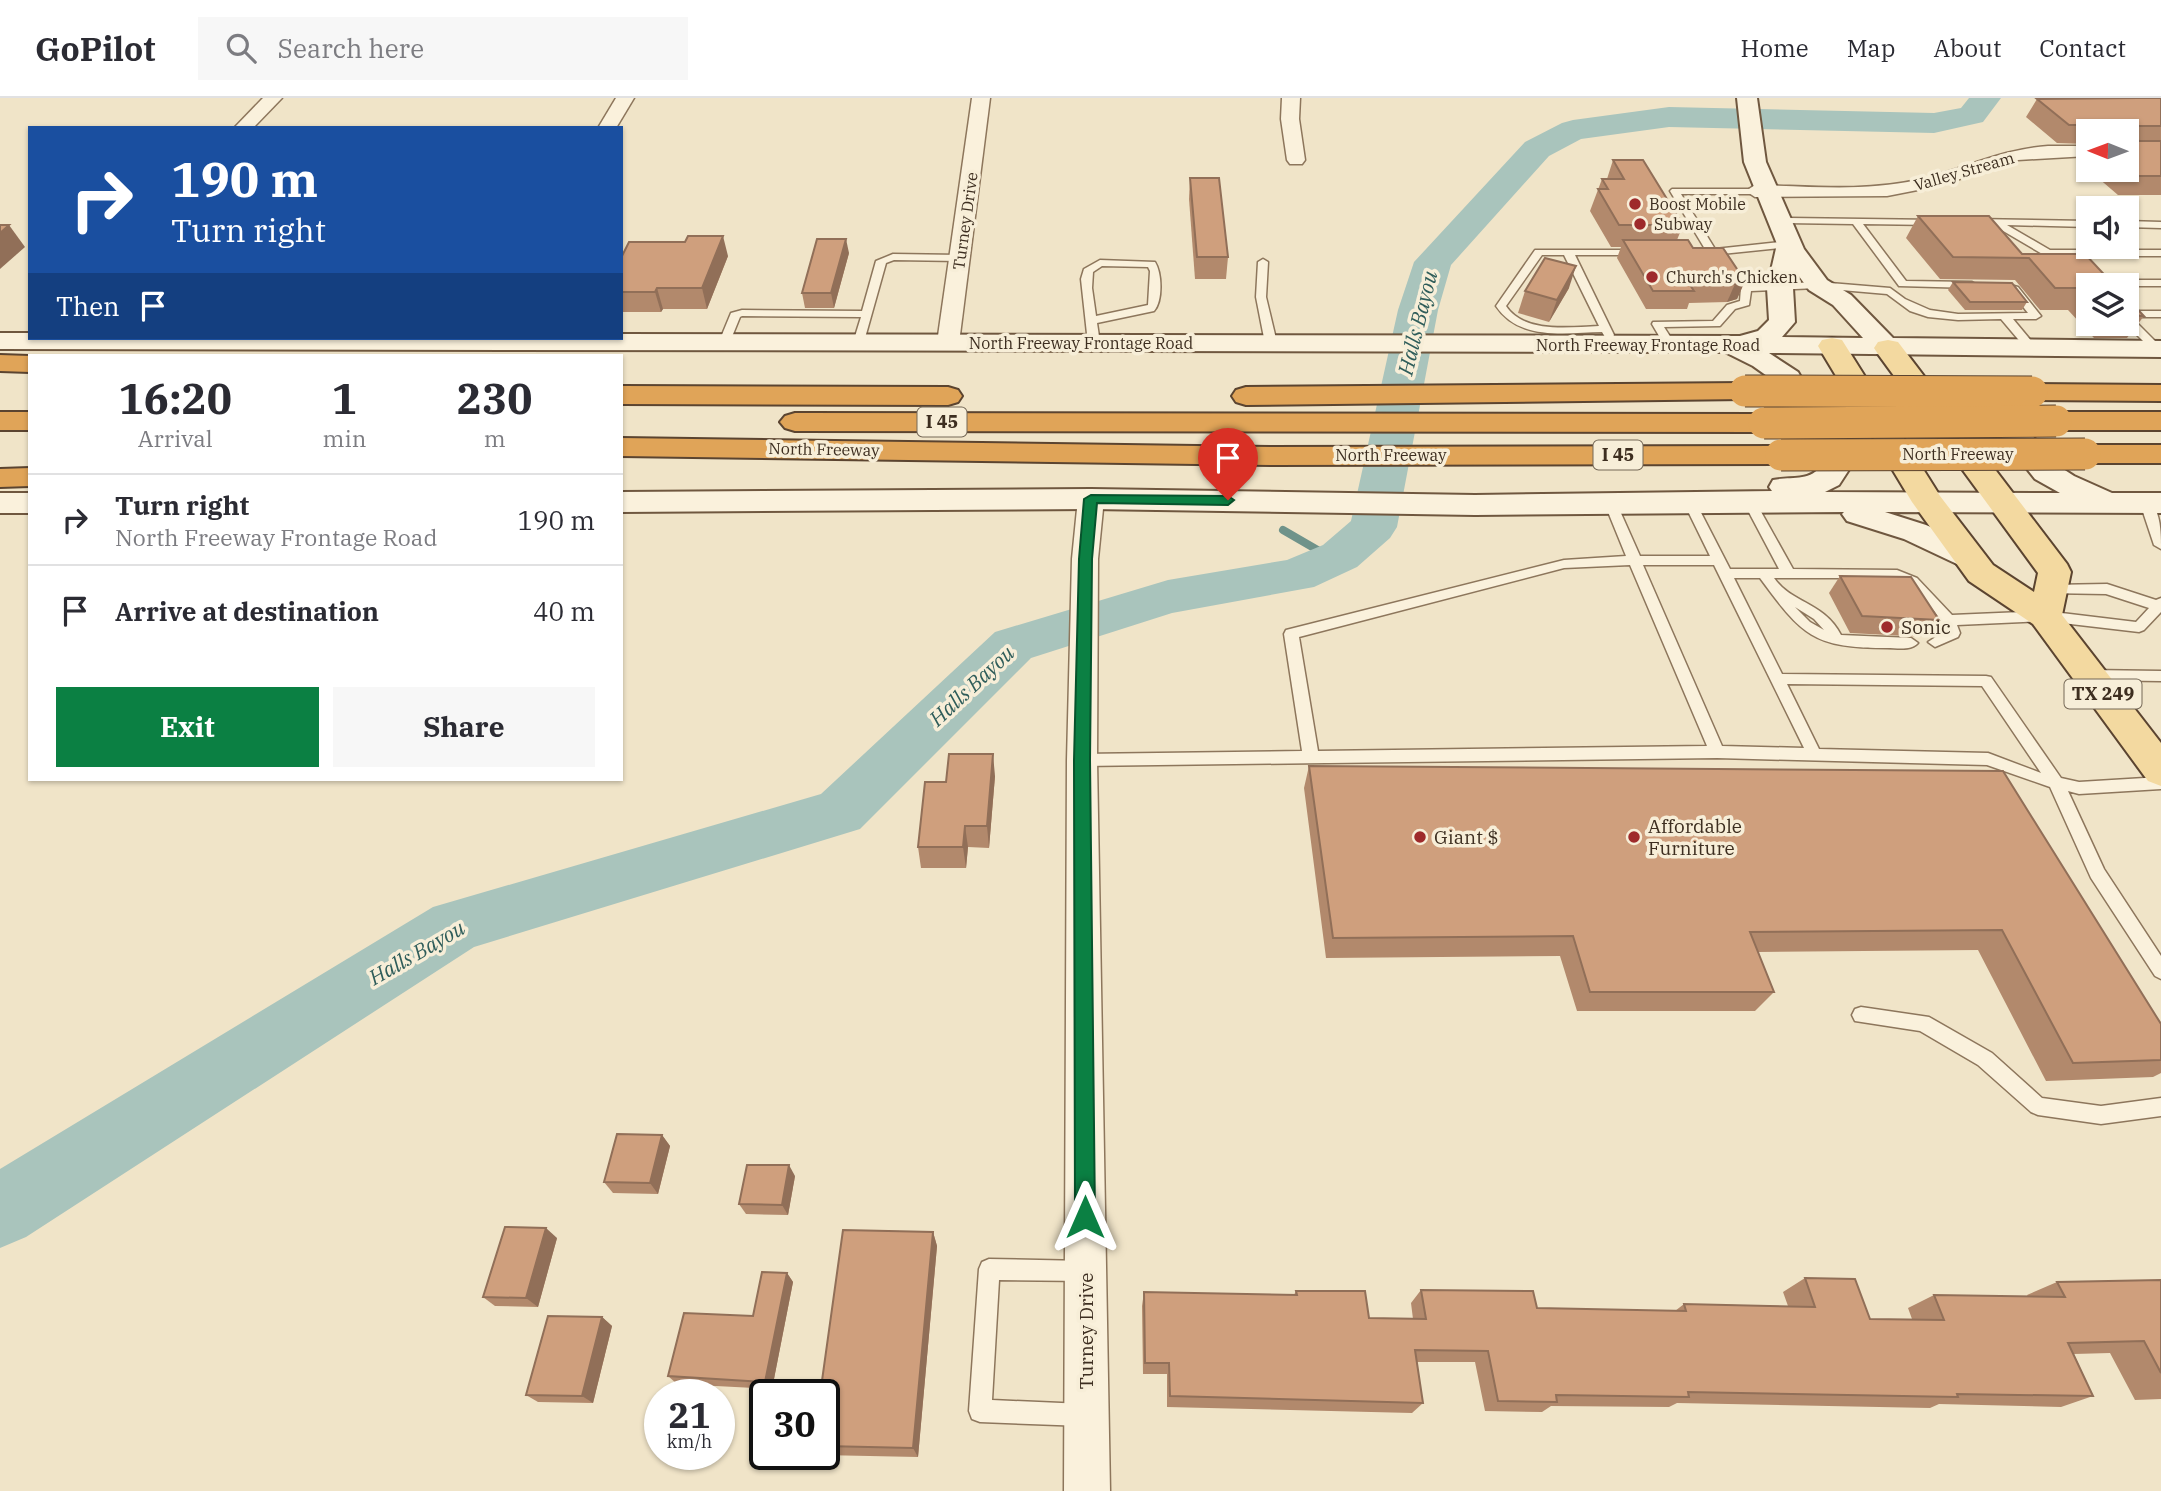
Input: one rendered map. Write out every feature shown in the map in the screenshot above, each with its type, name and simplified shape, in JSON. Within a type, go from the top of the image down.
[{"type":"highway","points":[[0,363],[33,348]]},
{"type":"highway","name":"North Freeway","points":[[623,422],[1263,410],[1472,394],[1745,391],[2161,393]]},
{"type":"highway","points":[[0,395],[28,395]]},
{"type":"highway","name":"North Freeway","points":[[623,395],[1014,396],[1463,423],[2161,421]]},
{"type":"highway","points":[[0,421],[28,421]]},
{"type":"highway","points":[[0,444],[28,444]]},
{"type":"highway","name":"North Freeway","points":[[623,447],[1270,456],[2161,454]]},
{"type":"highway","points":[[0,478],[28,477]]},
{"type":"main road","points":[[1747,98],[1760,191],[1791,240],[1821,300],[1832,346]]},
{"type":"main road","points":[[1724,345],[1767,337],[1777,330],[1782,322],[1780,288],[1791,240]]},
{"type":"main road","points":[[1821,300],[1842,300],[1888,348]]},
{"type":"main road","points":[[1821,300],[1879,317],[1905,331],[1991,348]]},
{"type":"main road","name":"North Freeway Frontage Road","points":[[0,341],[33,348],[209,340],[948,343],[1094,332],[1271,343],[1476,345],[1609,337],[1669,344],[1991,348],[2160,354]]},
{"type":"main road","points":[[1475,505],[1623,487],[1797,487],[1818,485],[1832,477],[1837,465],[1788,378],[1777,368],[1747,352],[1724,345]]},
{"type":"main road","name":"TX 249","points":[[1832,346],[1928,502],[1981,573],[2048,603],[2089,675],[2161,771]]},
{"type":"main road","name":"TX 249","points":[[1888,348],[2054,572],[2048,603]]},
{"type":"main road","points":[[2144,503],[2082,491],[2046,472],[1975,386],[1979,376],[1995,368],[2160,354]]},
{"type":"main road","points":[[623,502],[1091,499],[1475,505],[1689,501],[2144,503]]},
{"type":"main road","points":[[1816,502],[1915,532],[1968,556]]},
{"type":"main road","points":[[0,503],[28,503]]},
{"type":"street","points":[[245,126],[273,98]]},
{"type":"street","points":[[608,126],[625,98]]},
{"type":"street","name":"Turney Drive","points":[[948,343],[981,98]]},
{"type":"street","points":[[1291,98],[1290,119],[1296,160]]},
{"type":"street","name":"Valley Stream","points":[[1760,191],[1854,192],[1904,188],[1938,181],[2008,157],[2076,151]]},
{"type":"street","name":"Turney Drive","points":[[1087,1491],[1082,760],[1086,559],[1091,499]]},
{"type":"lane","points":[[1669,344],[1657,324],[1716,324],[1731,307],[1745,303],[1745,288],[1675,191],[1760,191]]},
{"type":"lane","points":[[1855,221],[1903,284]]},
{"type":"lane","points":[[1686,252],[1725,259],[1855,221],[1944,222]]},
{"type":"lane","points":[[1957,222],[2076,224]]},
{"type":"lane","points":[[1995,222],[2080,273]]},
{"type":"lane","points":[[2139,224],[2161,225]]},
{"type":"lane","points":[[1609,337],[1516,324],[1505,316],[1501,306],[1539,252],[1647,252]]},
{"type":"lane","points":[[1568,252],[1609,337]]},
{"type":"lane","points":[[2048,253],[2161,253]]},
{"type":"lane","points":[[859,343],[881,261],[893,257],[960,258]]},
{"type":"lane","points":[[1263,262],[1261,297],[1271,343]]},
{"type":"lane","points":[[1100,263],[1151,264],[1155,271],[1153,306],[1094,332],[1085,282],[1088,271],[1100,263]]},
{"type":"lane","points":[[2139,283],[2161,283]]},
{"type":"lane","points":[[1745,288],[1780,288],[1821,300],[1890,290],[1903,284],[1984,285]]},
{"type":"lane","points":[[1890,290],[1898,300],[1916,311],[1941,316],[2036,316],[2011,285],[1997,285]]},
{"type":"lane","points":[[725,342],[736,315],[742,313],[867,314]]},
{"type":"lane","points":[[2139,315],[2161,314]]},
{"type":"lane","points":[[2004,316],[2032,349]]},
{"type":"lane","points":[[2139,331],[2160,354]]},
{"type":"lane","points":[[1689,501],[1814,754]]},
{"type":"lane","points":[[1749,501],[1788,573]]},
{"type":"lane","points":[[1610,502],[1717,752]]},
{"type":"lane","points":[[2144,503],[2160,541]]},
{"type":"lane","points":[[1311,757],[1291,634],[1564,564],[1635,560],[1765,573],[1875,571],[1903,576],[1912,581],[1949,620],[1953,634],[1935,642]]},
{"type":"lane","points":[[1765,573],[1790,611],[1807,627],[1857,642],[1911,643]]},
{"type":"lane","points":[[1949,620],[2048,603],[2107,589],[2159,604],[2139,627],[2048,603]]},
{"type":"lane","points":[[2089,675],[2161,676]]},
{"type":"lane","points":[[1777,679],[1986,681],[2056,782],[2097,873],[2161,971]]},
{"type":"lane","points":[[1082,760],[1717,752],[1814,754],[1988,759],[2079,788],[2161,783]]},
{"type":"lane","points":[[1861,1015],[1923,1023],[1985,1059],[2038,1107],[2101,1115],[2161,1107]]},
{"type":"lane","points":[[1086,1271],[989,1269],[980,1411],[1086,1415]]},
{"type":"building","points":[[2161,98],[2161,126],[2139,126],[2139,119],[2076,119],[2076,125],[2069,125],[2037,99]]},
{"type":"building","points":[[2139,141],[2161,141],[2161,176],[2139,176]]},
{"type":"building","points":[[1613,160],[1643,160],[1683,225],[1619,225],[1598,189],[1608,189],[1602,179],[1624,179]]},
{"type":"building","points":[[1190,178],[1219,178],[1228,257],[1197,257]]},
{"type":"building","points":[[1918,216],[1989,216],[2022,254],[2076,254],[2076,259],[2090,259],[2103,273],[2076,273],[2076,288],[2055,288],[2029,258],[1953,257]]},
{"type":"building","points":[[0,225],[9,225],[0,233]]},
{"type":"building","points":[[688,236],[723,236],[702,288],[657,288],[655,292],[623,292],[623,254],[629,242],[685,242]]},
{"type":"building","points":[[817,239],[846,239],[831,293],[802,293]]},
{"type":"building","points":[[1623,240],[1688,240],[1693,248],[1723,248],[1745,281],[1735,284],[1690,285],[1694,291],[1653,291]]},
{"type":"building","points":[[1545,258],[1576,266],[1557,300],[1525,291]]},
{"type":"building","points":[[1953,282],[2012,283],[2027,302],[1970,302]]},
{"type":"building","points":[[1840,576],[1911,577],[1939,620],[1862,616]]},
{"type":"building","points":[[949,754],[993,754],[987,826],[965,826],[963,847],[918,847],[925,782],[946,782]]},
{"type":"building","points":[[1309,766],[2003,771],[2161,1024],[2161,1060],[2073,1063],[2002,930],[1750,932],[1774,992],[1590,992],[1573,936],[1333,938]]},
{"type":"building","points":[[617,1134],[662,1135],[650,1183],[604,1182]]},
{"type":"building","points":[[747,1165],[789,1165],[782,1205],[739,1204]]},
{"type":"building","points":[[505,1227],[546,1228],[526,1298],[483,1297]]},
{"type":"building","points":[[843,1230],[933,1232],[913,1448],[840,1446],[840,1379],[822,1379]]},
{"type":"building","points":[[762,1272],[787,1273],[766,1379],[749,1381],[668,1376],[684,1313],[753,1316]]},
{"type":"building","points":[[1805,1278],[1855,1279],[1870,1319],[1944,1320],[1934,1295],[2065,1297],[2057,1282],[2161,1280],[2161,1373],[2144,1341],[2068,1343],[2093,1396],[1957,1394],[1958,1397],[1688,1392],[1689,1397],[1556,1395],[1557,1402],[1498,1401],[1488,1351],[1415,1350],[1423,1403],[1170,1396],[1169,1363],[1145,1363],[1144,1292],[1297,1295],[1296,1291],[1365,1291],[1369,1318],[1426,1319],[1421,1290],[1533,1291],[1537,1308],[1686,1311],[1684,1304],[1815,1307]]},
{"type":"building","points":[[548,1316],[602,1317],[582,1396],[526,1395]]},
{"type":"waterway","name":"Halls Bayou","points":[[0,1211],[455,926],[839,813],[1013,645],[1168,597],[1297,575],[1340,556],[1373,527],[1418,310],[1433,262],[1537,149],[1573,130],[1669,117],[1934,123],[1972,115],[1985,98]]},
{"type":"waterway","points":[[1283,530],[1333,559]]},
{"type":"place","name":"Boost Mobile","points":[[1635,204]]},
{"type":"place","name":"Subway","points":[[1640,224]]},
{"type":"place","name":"Church's Chicken","points":[[1652,277]]},
{"type":"place","name":"Sonic","points":[[1887,627]]},
{"type":"place","name":"Giant $","points":[[1420,837]]},
{"type":"place","name":"Affordable Furniture","points":[[1634,837]]},
{"type":"route","points":[[1085,1217],[1082,760],[1086,559],[1091,499],[1228,500]]}]
